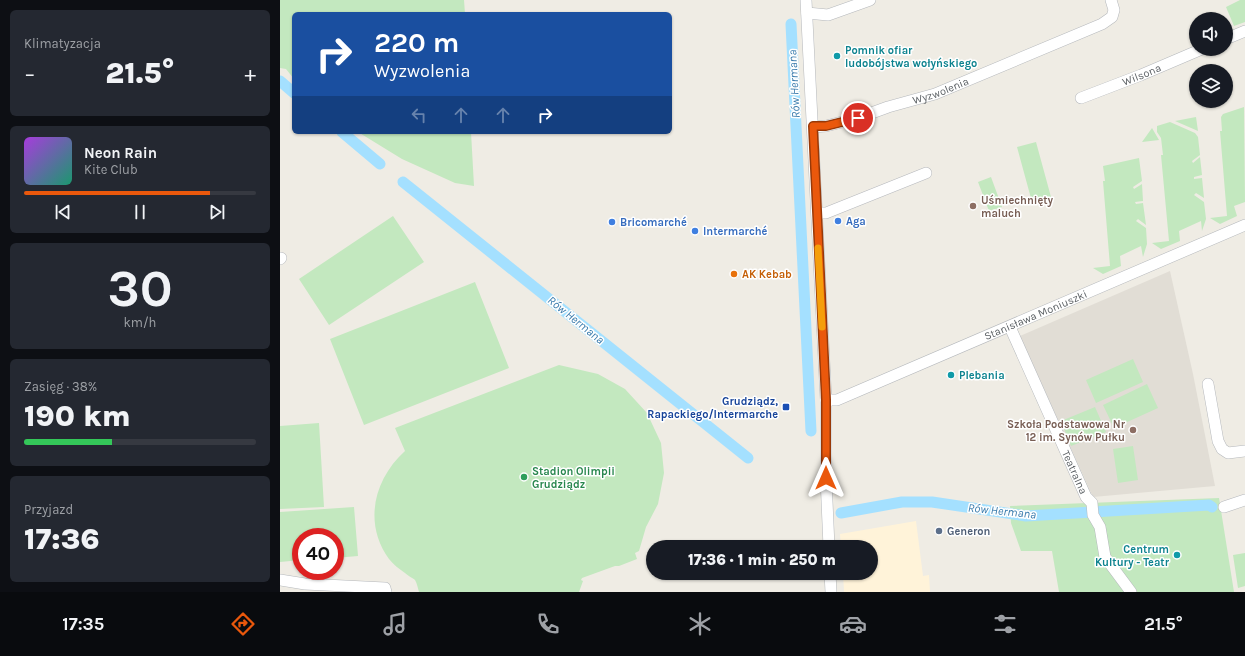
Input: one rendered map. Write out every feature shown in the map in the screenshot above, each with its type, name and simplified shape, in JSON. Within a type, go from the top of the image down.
[{"type":"street","points":[[806,0],[826,400],[826,478],[829,540]]},
{"type":"street","points":[[807,13],[828,14],[870,0]]},
{"type":"street","name":"Wyzwolenia","points":[[813,126],[826,126],[858,118],[888,107],[936,94],[1102,24],[1112,17],[1114,10],[1111,0]]},
{"type":"street","points":[[1233,36],[1245,31]]},
{"type":"street","name":"Wilsona","points":[[1080,98],[1141,75],[1189,55]]},
{"type":"street","points":[[817,214],[826,213],[926,173]]},
{"type":"street","name":"Stanisława Moniuszki","points":[[826,400],[837,400],[1245,225]]},
{"type":"street","name":"Teatralna","points":[[1010,327],[1086,497],[1092,503],[1093,515],[1100,527],[1105,557],[1131,592]]},
{"type":"street","points":[[1208,384],[1218,441],[1222,449],[1228,453],[1245,450]]},
{"type":"street","points":[[1224,507],[1245,500]]},
{"type":"street","points":[[280,580],[305,584],[385,588],[386,592]]},
{"type":"street","points":[[830,580],[831,592]]},
{"type":"shaded area","name":"Szkoła Podstawowa Nr 12 im. Synów Pułku","points":[[1170,271],[1193,374],[1215,486],[1093,497],[1020,336]]},
{"type":"shaded area","points":[[916,521],[923,576],[929,575],[930,592],[844,592],[843,580],[878,580],[878,540],[840,540],[840,534]]},
{"type":"green space","points":[[280,0],[464,0],[465,12],[292,12],[292,76],[286,69],[280,68]]},
{"type":"green space","points":[[1240,0],[1245,0],[1245,22],[1234,26],[1233,12],[1228,12],[1226,7]]},
{"type":"green space","points":[[1244,107],[1245,202],[1234,206],[1237,216],[1220,224],[1210,218],[1227,216],[1220,131],[1222,131],[1221,117],[1223,114]]},
{"type":"green space","points":[[1196,117],[1198,131],[1175,121]]},
{"type":"green space","points":[[1170,122],[1195,133],[1198,137],[1200,155],[1192,161],[1193,163],[1200,157],[1202,175],[1194,177],[1194,179],[1202,178],[1204,198],[1196,193],[1194,195],[1204,202],[1206,219],[1202,231],[1201,221],[1179,231],[1180,241],[1161,249],[1152,243],[1169,241],[1161,155],[1163,155],[1161,138],[1157,132],[1157,126]]},
{"type":"green space","points":[[1152,128],[1159,140],[1142,142]]},
{"type":"green space","points":[[361,134],[471,134],[474,186],[455,183],[402,159]]},
{"type":"green space","points":[[1036,142],[1051,197],[1032,202],[1017,147]]},
{"type":"green space","points":[[1139,158],[1142,181],[1133,187],[1134,189],[1142,184],[1143,201],[1135,202],[1136,204],[1143,203],[1146,225],[1138,219],[1136,221],[1146,228],[1147,244],[1143,257],[1141,246],[1120,256],[1121,266],[1103,274],[1093,268],[1110,266],[1103,166]]},
{"type":"green space","points":[[991,177],[1002,207],[989,211],[978,182]]},
{"type":"green space","points":[[393,216],[424,262],[329,325],[299,279]]},
{"type":"green space","points":[[475,282],[509,368],[364,425],[330,339]]},
{"type":"green space","points":[[1133,359],[1143,382],[1096,403],[1086,380]]},
{"type":"green space","name":"Stadion Olimpii Grudziądz","points":[[559,365],[598,374],[625,389],[647,413],[661,443],[664,473],[658,504],[646,527],[639,551],[635,553],[637,559],[582,578],[581,580],[583,581],[579,592],[419,592],[415,580],[398,568],[389,559],[381,545],[376,531],[374,516],[379,488],[394,462],[405,451],[395,428]]},
{"type":"green space","points":[[1147,384],[1158,408],[1114,428],[1103,405]]},
{"type":"green space","points":[[1095,407],[1106,432],[1071,446],[1061,421]]},
{"type":"green space","points":[[319,423],[324,507],[280,509],[280,426]]},
{"type":"green space","points":[[1133,446],[1138,480],[1118,483],[1113,449]]},
{"type":"green space","points":[[1219,498],[1234,592],[1059,592],[1052,551],[1021,551],[1011,523],[1010,506]]},
{"type":"green space","points":[[354,507],[358,556],[344,557],[344,528],[292,528],[292,561],[280,562],[280,512]]},
{"type":"green space","points":[[1245,553],[1245,586],[1238,588],[1233,555]]},
{"type":"waterway","name":"Rów Hermana","points":[[791,24],[811,431]]},
{"type":"waterway","name":"Rów Hermana","points":[[280,81],[292,91]]},
{"type":"waterway","name":"Rów Hermana","points":[[344,134],[380,164]]},
{"type":"waterway","name":"Rów Hermana","points":[[403,182],[748,458]]},
{"type":"waterway","name":"Rów Hermana","points":[[841,513],[902,502],[932,502],[1026,516],[1209,505],[1212,507]]},
{"type":"slow traffic","points":[[818,248],[822,327]]},
{"type":"place","name":"Pomnik ofiar ludobójstwa wołyńskiego","points":[[837,56]]},
{"type":"place","name":"Uśmiechnięty maluch","points":[[973,206]]},
{"type":"place","name":"Aga","points":[[838,221]]},
{"type":"place","name":"Bricomarché","points":[[612,222]]},
{"type":"place","name":"Intermarché","points":[[695,231]]},
{"type":"place","name":"AK Kebab","points":[[734,274]]},
{"type":"place","name":"Plebania","points":[[951,375]]},
{"type":"place","name":"Grudziądz, Rapackiego/Intermarche","points":[[786,407]]},
{"type":"place","name":"Szkoła Podstawowa Nr 12 im. Synów Pułku","points":[[1133,430]]},
{"type":"place","name":"Stadion Olimpii Grudziądz","points":[[524,477]]},
{"type":"place","name":"Generon","points":[[939,531]]},
{"type":"place","name":"Centrum Kultury - Teatr","points":[[1177,555]]},
{"type":"route","points":[[826,478],[826,400],[813,126],[826,126],[858,118]]}]
